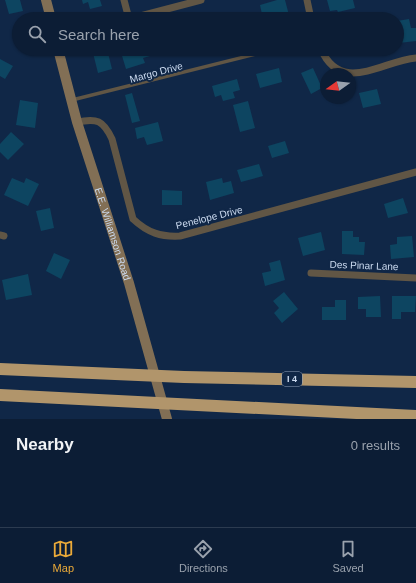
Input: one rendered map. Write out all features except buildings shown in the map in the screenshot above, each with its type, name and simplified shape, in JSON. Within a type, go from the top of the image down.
[{"type":"highway","name":"I 4","points":[[0,369],[184,377],[416,382]]},
{"type":"highway","points":[[0,395],[416,416]]},
{"type":"street","points":[[46,0],[49,12]]},
{"type":"street","points":[[124,0],[127,12]]},
{"type":"street","points":[[156,12],[201,0]]},
{"type":"street","points":[[307,0],[310,12]]},
{"type":"street","name":"E.E. Williamson Road","points":[[60,56],[77,122],[143,331],[167,419]]},
{"type":"street","points":[[326,56],[333,66],[349,73],[362,73],[416,58]]},
{"type":"street","name":"Penelope Drive","points":[[77,122],[95,120],[99,121],[106,128],[112,139],[133,219],[141,227],[154,234],[165,237],[180,236],[416,172]]},
{"type":"street","name":"Des Pinar Lane","points":[[311,273],[416,278]]},
{"type":"lane","name":"Margo Drive","points":[[71,100],[248,56]]}]
